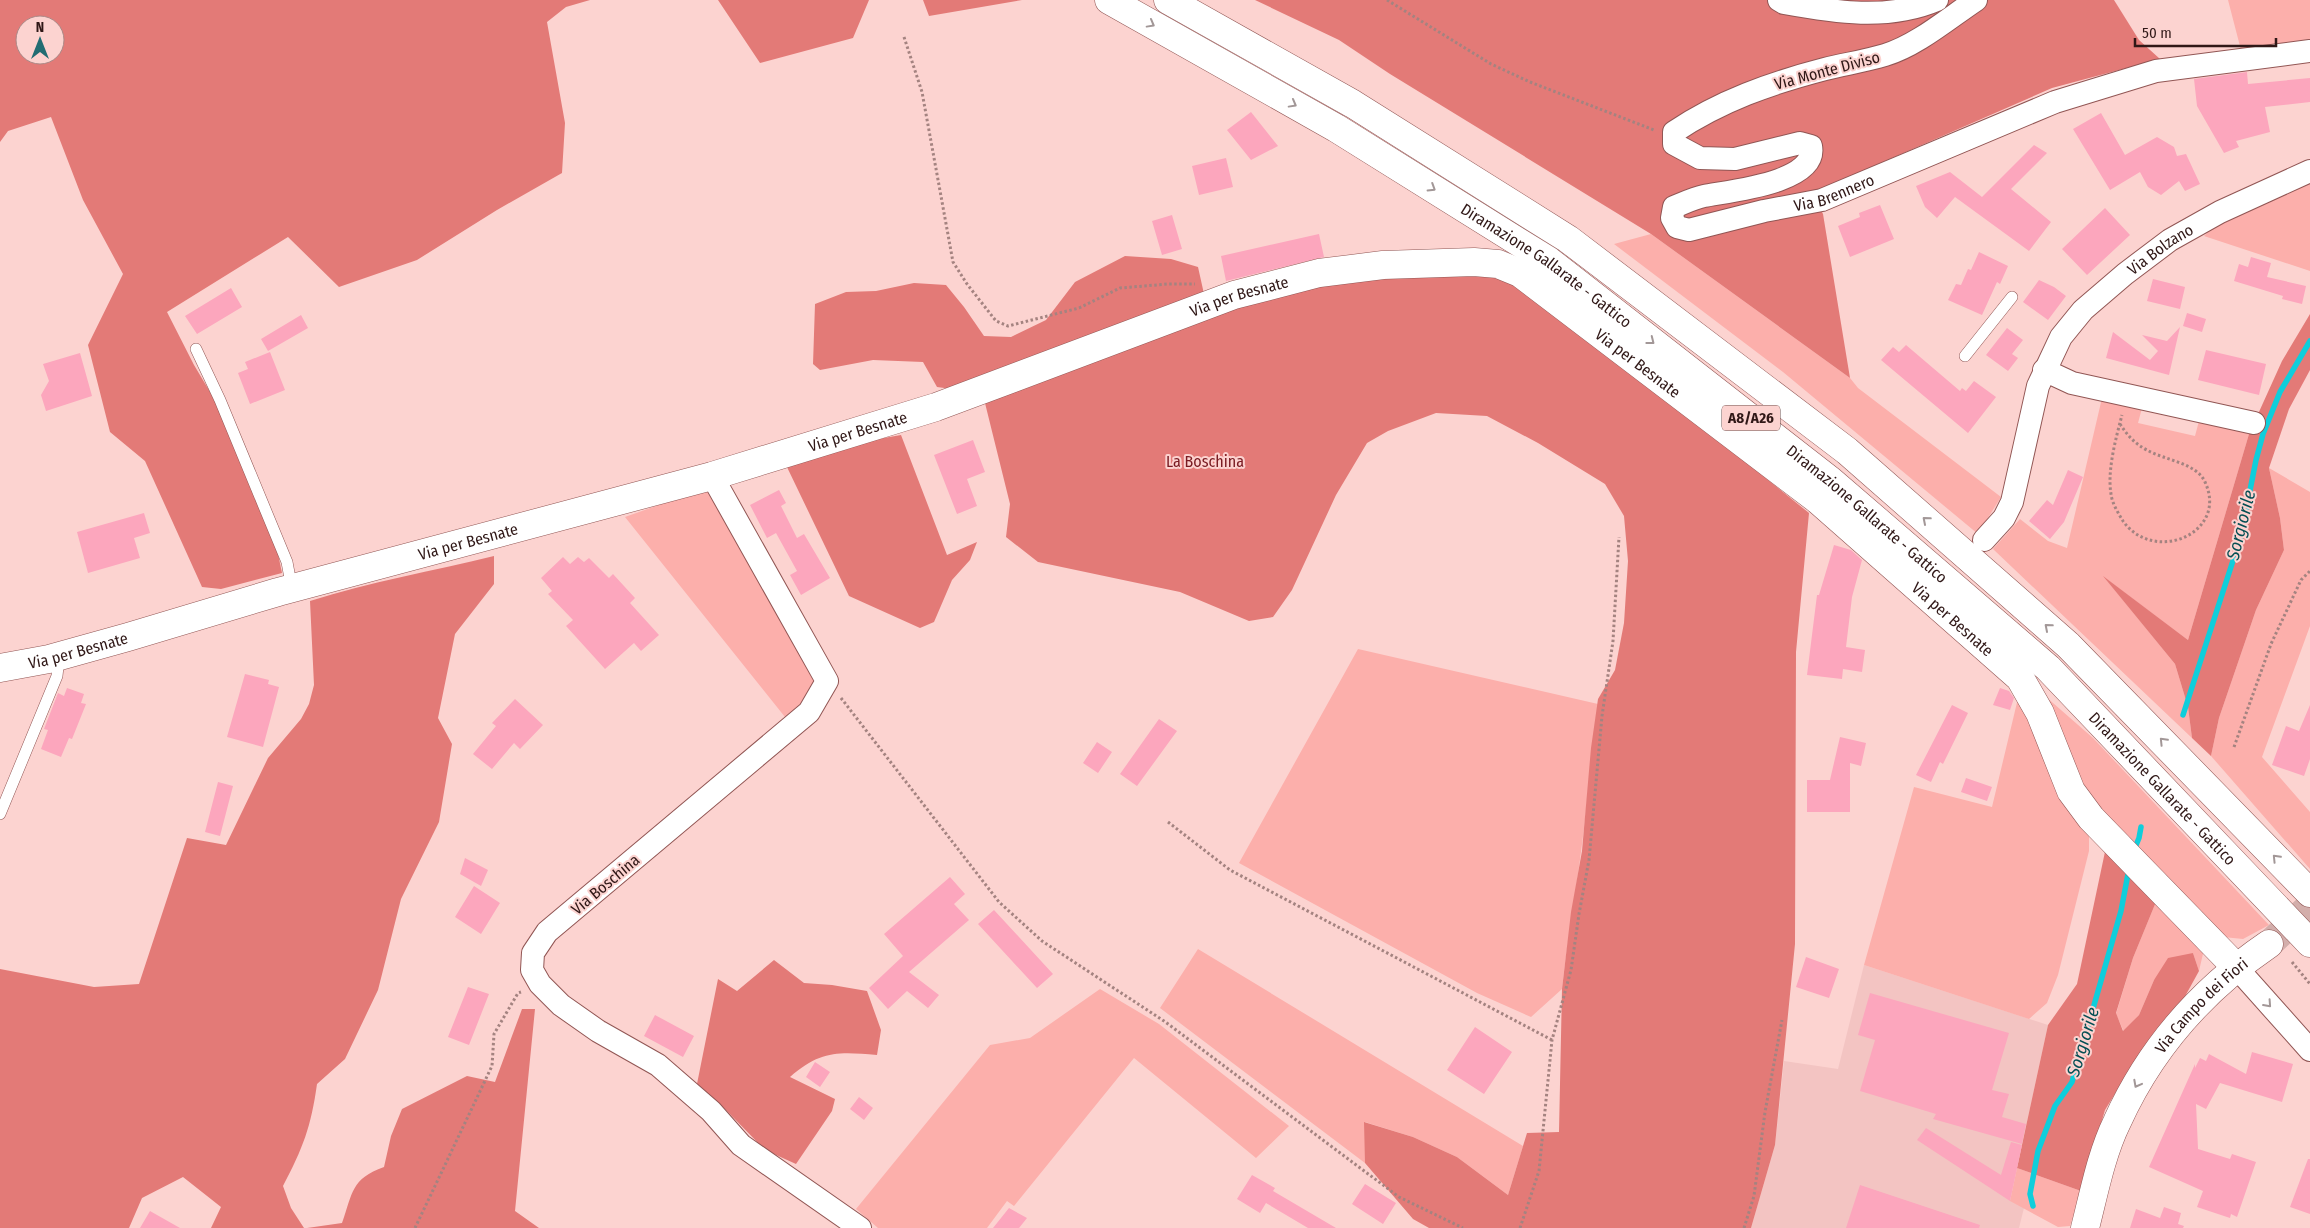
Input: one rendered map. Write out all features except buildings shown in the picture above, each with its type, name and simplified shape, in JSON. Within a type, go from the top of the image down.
[{"type":"main road","name":"Diramazione Gallarate - Gattico","points":[[1109,0],[1336,128],[1549,261],[1831,481],[2048,668],[2301,952]]},
{"type":"main road","name":"Diramazione Gallarate - Gattico","points":[[1168,0],[1353,104],[1568,239],[1847,451],[2068,645],[2310,893]]},
{"type":"main road","name":"Via per Besnate","points":[[0,668],[60,656],[292,589],[712,476],[936,407],[1224,299],[1319,273],[1383,265],[1474,262],[1498,264],[1520,273],[1818,500],[1929,589],[2020,678],[2040,713],[2071,791],[2091,818],[2236,967]]},
{"type":"main road","points":[[2236,967],[2269,944]]},
{"type":"main road","name":"Via Campo dei Fiori","points":[[2085,1228],[2102,1162],[2116,1122],[2146,1067],[2199,1002],[2236,967]]},
{"type":"main road","name":"Via Campo dei Fiori","points":[[2103,1228],[2119,1167],[2132,1130],[2175,1053],[2221,992],[2236,967]]},
{"type":"street","points":[[1778,0],[1809,7],[1850,12],[1906,10],[1937,0]]},
{"type":"street","name":"Via Monte Diviso","points":[[1674,132],[1701,114],[1760,88],[1825,69],[1886,55],[1920,37],[1976,0]]},
{"type":"street","name":"Via Brennero","points":[[1674,132],[1674,144],[1700,158],[1735,159],[1800,143],[1810,146],[1812,153],[1810,161],[1785,179],[1701,197],[1674,207],[1672,218],[1677,227],[1689,230],[1764,210],[1822,200],[2055,102],[2156,71],[2310,51]]},
{"type":"street","name":"Via Bolzano","points":[[1984,540],[2004,518],[2012,502],[2038,386],[2044,370],[2060,337],[2083,310],[2125,274],[2170,240],[2220,212],[2310,171]]},
{"type":"street","points":[[2044,370],[2072,383],[2254,423]]},
{"type":"street","points":[[712,476],[827,681]]},
{"type":"street","name":"Via Boschina","points":[[827,681],[810,712],[547,932],[534,952],[532,970],[540,984],[561,1005],[598,1031],[658,1065],[711,1111],[741,1144],[832,1221],[860,1228]]},
{"type":"street","points":[[2236,967],[2310,1050]]},
{"type":"lane","points":[[1964,356],[2012,297]]},
{"type":"lane","points":[[196,349],[220,400],[286,562],[292,589]]},
{"type":"lane","points":[[0,814],[57,676],[60,656]]},
{"type":"path","points":[[1387,0],[1491,64],[1530,82],[1654,130],[1674,132]]},
{"type":"path","points":[[904,37],[922,92],[953,262],[967,284],[996,321],[1008,326],[1025,323],[1079,308],[1120,288],[1135,286],[1190,284],[1215,287],[1224,299]]},
{"type":"path","points":[[2120,424],[2127,436],[2146,450],[2182,464],[2195,471],[2205,480],[2210,493],[2209,503],[2206,518],[2200,528],[2175,541],[2162,543],[2146,540],[2130,532],[2117,512],[2111,494],[2115,444],[2120,424]]},
{"type":"path","points":[[1520,1228],[1539,1171],[1552,1040],[1571,970],[1589,860],[1600,743],[1613,641],[1619,537]]},
{"type":"path","points":[[2234,747],[2271,644],[2302,580],[2310,571]]},
{"type":"path","points":[[827,681],[999,902],[1042,940],[1164,1021],[1400,1197],[1463,1228]]},
{"type":"path","points":[[1168,822],[1230,870],[1552,1040]]},
{"type":"path","points":[[2301,952],[2310,984]]},
{"type":"path","points":[[415,1228],[492,1066],[494,1034],[518,993],[540,984]]},
{"type":"path","points":[[1744,1228],[1754,1196],[1765,1112],[1782,1020]]},
{"type":"shaded area","points":[[2228,0],[2310,0],[2310,46],[2242,54]]},
{"type":"shaded area","points":[[2310,182],[2310,271],[2204,236],[2213,227]]},
{"type":"shaded area","points":[[1651,234],[1850,378],[1858,388],[2001,497],[1978,534],[1783,372],[1614,244]]},
{"type":"shaded area","points":[[2102,398],[2142,408],[2138,423],[2195,436],[2199,421],[2249,434],[2188,640],[2105,578],[2175,664],[2188,707],[2192,738],[1993,549],[2020,519],[2048,541],[2067,548]]},
{"type":"shaded area","points":[[2269,468],[2310,492],[2310,626],[2262,757],[2310,812],[2310,869],[2211,756],[2219,718],[2256,610],[2284,550],[2280,518]]},
{"type":"shaded area","points":[[701,490],[715,495],[815,679],[810,696],[785,717],[625,517]]},
{"type":"shaded area","points":[[1358,649],[1598,704],[1562,989],[1531,1017],[1477,993],[1239,863]]},
{"type":"shaded area","points":[[2020,690],[2089,836],[2089,851],[2058,975],[2047,1003],[2029,1019],[1864,965],[1914,787],[1992,807]]},
{"type":"shaded area","points":[[2045,696],[2093,738],[2269,925],[2243,939],[2223,937],[2078,787]]},
{"type":"shaded area","points":[[2158,897],[2205,945],[2199,971],[2193,953],[2154,980],[2139,1015],[2124,1032],[2116,1014],[2133,958]]},
{"type":"shaded area","points":[[1198,949],[1523,1146],[1508,1195],[1457,1157],[1413,1137],[1365,1122],[1365,1163],[1160,1008]]},
{"type":"shaded area","points":[[1864,965],[2048,1025],[2010,1200],[2024,1208],[2019,1228],[1751,1228],[1775,1145],[1784,1061],[1838,1069]]},
{"type":"shaded area","points":[[1100,989],[1159,1024],[1289,1126],[1256,1158],[1134,1058],[1014,1206],[1007,1201],[987,1228],[878,1228],[856,1209],[990,1045],[1030,1038]]},
{"type":"shaded area","points":[[2017,1168],[2081,1191],[2070,1226],[2058,1227],[2010,1201]]},
{"type":"green space","points":[[0,0],[590,0],[566,7],[547,22],[565,123],[562,173],[497,210],[417,260],[339,287],[288,237],[167,312],[194,365],[219,407],[271,520],[282,573],[221,589],[202,587],[145,461],[110,432],[88,345],[123,274],[83,200],[51,117],[8,131],[0,142]]},
{"type":"green space","points":[[718,0],[869,0],[853,38],[760,63]]},
{"type":"green space","points":[[923,0],[1022,0],[929,16]]},
{"type":"green space","points":[[1255,0],[2114,0],[2139,40],[2160,59],[2052,88],[1812,193],[1823,214],[1850,378],[1651,234],[1390,74],[1339,40]]},
{"type":"green space","points":[[1125,256],[1171,259],[1198,267],[1204,294],[952,389],[937,387],[923,362],[873,360],[820,370],[813,364],[815,304],[846,292],[876,291],[914,283],[946,285],[984,336],[1011,337],[1046,320],[1075,282]]},
{"type":"green space","name":"La Boschina","points":[[1492,271],[1527,285],[1809,513],[1796,652],[1795,944],[1775,1145],[1751,1228],[1429,1228],[1413,1219],[1365,1163],[1364,1122],[1413,1137],[1457,1157],[1508,1195],[1527,1133],[1559,1132],[1562,989],[1571,912],[1582,851],[1591,748],[1598,699],[1615,670],[1624,623],[1628,561],[1624,516],[1605,484],[1538,443],[1487,416],[1436,413],[1388,431],[1367,443],[1336,495],[1292,590],[1273,617],[1249,621],[1180,592],[1038,562],[1006,537],[1010,504],[984,399],[1293,288],[1358,277]]},
{"type":"green space","points":[[2310,314],[2310,370],[2289,409],[2269,468],[2280,518],[2284,550],[2256,610],[2219,718],[2211,756],[2192,738],[2188,707],[2175,664],[2103,576],[2188,640],[2249,434],[2282,361]]},
{"type":"green space","points":[[901,435],[947,555],[977,542],[970,560],[952,580],[934,622],[920,628],[849,596],[786,465],[861,442]]},
{"type":"green space","points":[[494,556],[494,584],[455,634],[438,718],[452,744],[439,822],[401,899],[378,990],[345,1059],[317,1084],[312,1113],[305,1137],[283,1186],[291,1208],[304,1228],[211,1228],[221,1207],[183,1177],[142,1198],[129,1228],[0,1228],[0,969],[94,987],[139,984],[187,838],[226,845],[268,758],[301,719],[309,704],[314,685],[310,601],[379,582]]},
{"type":"green space","points":[[2106,847],[2158,897],[2133,958],[2116,1013],[2123,1031],[2139,1015],[2154,980],[2168,958],[2193,953],[2199,971],[2177,1011],[2140,1053],[2105,1110],[2081,1191],[2017,1168],[2048,1025],[2077,984]]},
{"type":"green space","points":[[774,960],[804,983],[832,985],[867,991],[881,1030],[877,1055],[852,1053],[821,1057],[801,1068],[790,1077],[835,1099],[832,1111],[796,1164],[765,1150],[722,1106],[697,1084],[718,979],[737,991]]},
{"type":"green space","points":[[522,1009],[535,1009],[515,1211],[539,1228],[307,1228],[342,1223],[351,1195],[359,1182],[365,1176],[384,1167],[391,1136],[402,1109],[467,1076],[495,1082]]},
{"type":"waterway","name":"Sorgiorile","points":[[2183,715],[2241,536],[2263,434],[2280,392],[2310,341]]},
{"type":"waterway","name":"Sorgiorile","points":[[2134,850],[2141,827]]},
{"type":"waterway","name":"Sorgiorile","points":[[2033,1206],[2030,1194],[2038,1151],[2055,1106],[2072,1082],[2121,911],[2128,874]]},
{"type":"tunnel","points":[[2269,944],[2310,906]]}]
